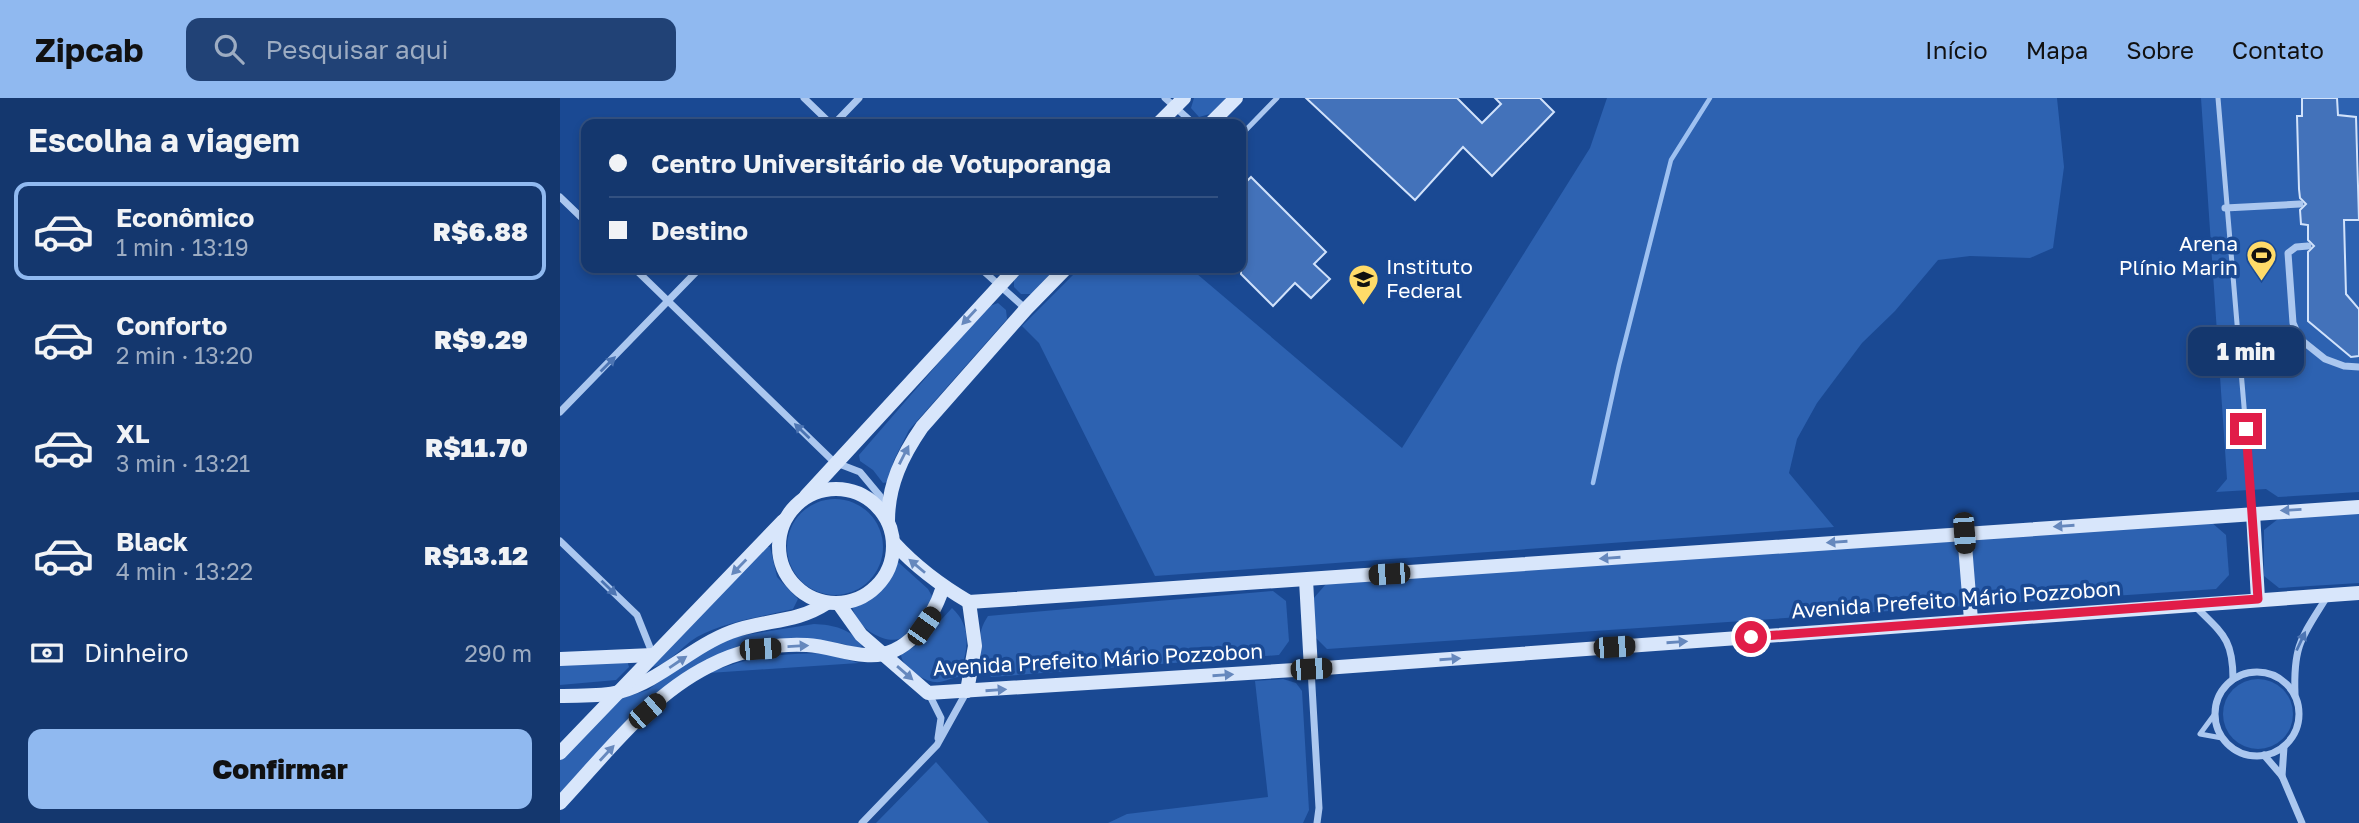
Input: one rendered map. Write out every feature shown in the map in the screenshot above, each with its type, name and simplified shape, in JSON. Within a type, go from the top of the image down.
[{"type":"street","points":[[804,98],[827,119]]},
{"type":"street","points":[[837,119],[859,98]]},
{"type":"street","points":[[1215,119],[1236,98]]},
{"type":"street","points":[[1162,119],[1175,101],[1190,119]]},
{"type":"street","points":[[560,197],[581,217]]},
{"type":"street","points":[[2225,208],[2300,204]]},
{"type":"street","points":[[2308,246],[2296,247],[2288,253],[2293,323],[2300,339],[2325,359],[2343,366],[2359,367]]},
{"type":"street","points":[[639,273],[834,463],[860,472],[880,496],[894,543],[911,562],[943,587],[968,601],[2359,506]]},
{"type":"street","points":[[560,412],[695,273]]},
{"type":"street","points":[[985,273],[1026,309]]},
{"type":"street","points":[[560,752],[786,518],[1011,273]]},
{"type":"street","points":[[884,515],[895,476],[907,448],[922,427],[1061,273]]},
{"type":"street","points":[[801,501],[821,491],[844,489],[866,496],[884,515]]},
{"type":"street","points":[[2253,513],[2258,599]]},
{"type":"street","points":[[786,518],[779,539],[784,571],[790,581],[806,596],[833,603]]},
{"type":"street","points":[[1964,533],[1971,620]]},
{"type":"street","points":[[560,541],[637,615],[653,655]]},
{"type":"street","points":[[560,695],[617,693],[655,677],[710,640],[736,631],[808,615],[833,603],[861,598],[879,585],[891,565],[894,543]]},
{"type":"street","points":[[1306,580],[1319,808],[1317,823]]},
{"type":"street","points":[[560,803],[647,711],[679,683],[710,665],[760,649],[807,645],[868,656],[898,649],[933,615],[943,587]]},
{"type":"street","name":"Avenida Prefeito Mário Pozzobon","points":[[833,603],[861,635],[928,693],[1311,669],[2359,593]]},
{"type":"street","points":[[2295,694],[2283,680],[2263,672],[2242,674],[2233,679],[2219,694],[2214,715],[2222,737],[2234,750],[2244,754],[2264,755],[2284,747],[2295,732],[2298,722],[2294,659],[2298,646],[2329,594]]},
{"type":"street","points":[[862,823],[937,746],[967,691],[975,646],[968,601]]},
{"type":"street","points":[[2193,604],[2229,643],[2233,653],[2233,679]]},
{"type":"street","points":[[560,659],[653,655]]},
{"type":"street","points":[[928,693],[941,719],[937,746]]},
{"type":"street","points":[[2282,776],[2284,747]]},
{"type":"street","points":[[2264,755],[2282,776],[2302,823]]},
{"type":"lane","points":[[1246,130],[1277,98]]},
{"type":"lane","points":[[2218,98],[2225,208],[2253,513]]},
{"type":"lane","points":[[2214,715],[2200,734],[2222,737]]},
{"type":"shaded area","points":[[1194,98],[1227,98],[1210,114],[1199,117],[1191,108]]},
{"type":"shaded area","points":[[1607,98],[2057,98],[2064,167],[2053,248],[2030,258],[1970,256],[1938,260],[1895,311],[1862,343],[1817,403],[1797,439],[1789,473],[1834,527],[1155,576],[1039,343],[1022,326],[1075,273],[1196,273],[1402,448],[1590,148]]},
{"type":"shaded area","name":"Arena Plínio Marin","points":[[2201,98],[2302,98],[2302,116],[2297,117],[2301,224],[2308,225],[2308,320],[2350,357],[2359,356],[2359,492],[2278,497],[2266,489],[2216,492],[2227,479]]},
{"type":"shaded area","points":[[2337,98],[2359,98],[2359,160],[2356,117],[2338,115]]},
{"type":"shaded area","points":[[2344,220],[2359,220],[2359,307],[2346,294]]},
{"type":"shaded area","points":[[1017,273],[1053,273],[1032,294],[1021,294],[1014,287],[1014,276]]},
{"type":"shaded area","points":[[998,303],[1006,310],[1007,319],[909,430],[894,460],[888,482],[883,483],[873,470],[860,461],[859,455],[987,307]]},
{"type":"shaded area","points":[[835,499],[853,502],[869,513],[880,529],[883,547],[880,565],[869,581],[853,592],[835,595],[817,592],[801,581],[790,565],[787,547],[790,529],[801,513],[817,502]]},
{"type":"shaded area","points":[[2359,513],[2359,583],[2279,588],[2264,576],[2264,530],[2278,519]]},
{"type":"shaded area","points":[[2211,522],[2226,535],[2229,575],[2216,589],[1327,649],[1314,636],[1313,599],[1326,584]]},
{"type":"shaded area","points":[[766,547],[770,547],[777,577],[798,599],[793,609],[732,623],[708,632],[697,637],[664,663],[652,667]]},
{"type":"shaded area","points":[[898,562],[928,589],[933,598],[910,633],[894,640],[869,631],[855,615],[852,607],[875,596]]},
{"type":"shaded area","points":[[1273,591],[1286,601],[1289,641],[1279,655],[991,677],[979,647],[981,632],[988,616]]},
{"type":"shaded area","points":[[952,608],[959,615],[966,632],[964,659],[958,677],[941,682],[930,681],[909,669],[901,655],[920,643]]},
{"type":"shaded area","points":[[814,624],[841,629],[853,635],[862,646],[858,650],[844,644],[803,638],[706,661],[560,796],[560,760],[620,699],[648,690],[685,662],[715,645],[739,636]]},
{"type":"shaded area","points":[[823,653],[859,663],[709,673],[765,657]]},
{"type":"shaded area","points":[[627,660],[629,667],[616,680],[560,685],[560,663]]},
{"type":"shaded area","points":[[1283,679],[1296,683],[1302,691],[1309,810],[1303,823],[1108,823],[1127,814],[1268,797],[1255,681]]},
{"type":"shaded area","points":[[2258,679],[2283,689],[2293,714],[2283,739],[2258,749],[2233,739],[2223,714],[2233,689]]},
{"type":"shaded area","points":[[936,762],[989,823],[876,823]]},
{"type":"building","points":[[1306,98],[1457,98],[1482,123],[1501,104],[1495,98],[1540,98],[1554,112],[1492,176],[1463,147],[1415,200]]},
{"type":"building","points":[[2302,98],[2337,98],[2338,115],[2356,117],[2359,220],[2344,220],[2346,294],[2359,309],[2359,356],[2351,357],[2308,321],[2308,252],[2314,246],[2308,240],[2308,225],[2301,224],[2300,210],[2306,204],[2300,198],[2299,189],[2297,116],[2302,116]]},
{"type":"building","points":[[1251,177],[1326,252],[1314,264],[1330,279],[1311,298],[1295,283],[1273,306],[1241,274],[1246,273],[1246,182]]},
{"type":"waterway","points":[[1593,483],[1619,365],[1671,160],[1710,98]]},
{"type":"place","name":"Arena Plínio Marin","points":[[2261,283]]},
{"type":"place","name":"Instituto Federal","points":[[1363,306]]},
{"type":"route","points":[[1751,637],[2258,599],[2246,429]]}]
